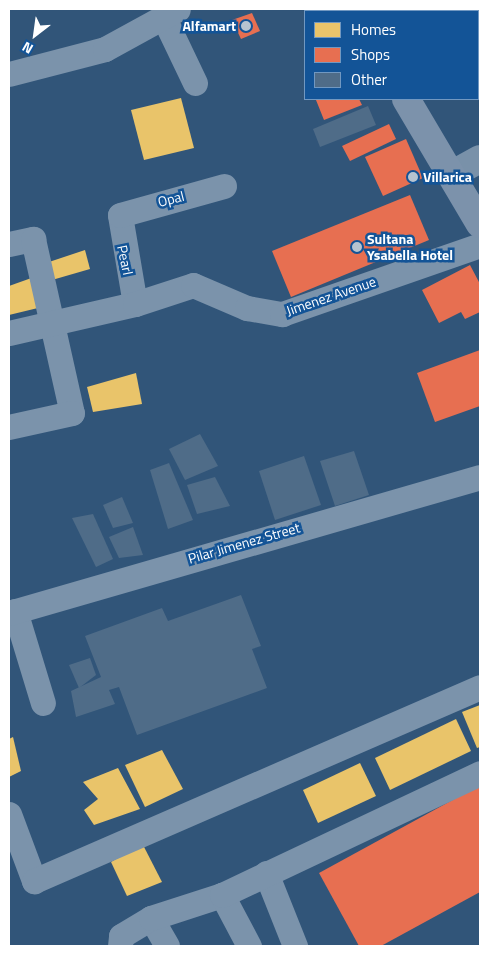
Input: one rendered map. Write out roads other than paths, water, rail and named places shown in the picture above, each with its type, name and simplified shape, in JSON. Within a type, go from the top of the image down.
[{"type":"highway","points":[[407,100],[480,224]]},
{"type":"main road","points":[[451,175],[480,159]]},
{"type":"street","points":[[9,74],[106,49],[171,13],[196,83]]},
{"type":"street","name":"Opal","points":[[120,215],[224,186]]},
{"type":"street","name":"Pearl","points":[[120,215],[135,304]]},
{"type":"street","points":[[9,244],[33,239],[49,326],[72,413],[9,427]]},
{"type":"street","name":"Jimenez Avenue","points":[[9,333],[49,326],[135,304],[193,285],[246,308],[282,314],[480,245]]},
{"type":"street","name":"Pilar Jimenez Street","points":[[12,612],[480,477]]},
{"type":"street","points":[[12,612],[43,703]]},
{"type":"street","points":[[9,814],[34,881],[480,686]]},
{"type":"street","points":[[120,946],[121,936],[150,918],[222,895],[480,773]]},
{"type":"street","points":[[266,873],[295,946]]},
{"type":"street","points":[[222,895],[249,946]]},
{"type":"street","points":[[150,918],[167,946]]},
{"type":"place","name":"Alfamart","points":[[246,26]]},
{"type":"place","name":"Villarica","points":[[413,177]]},
{"type":"place","name":"Sultana Ysabella Hotel","points":[[357,247]]}]
